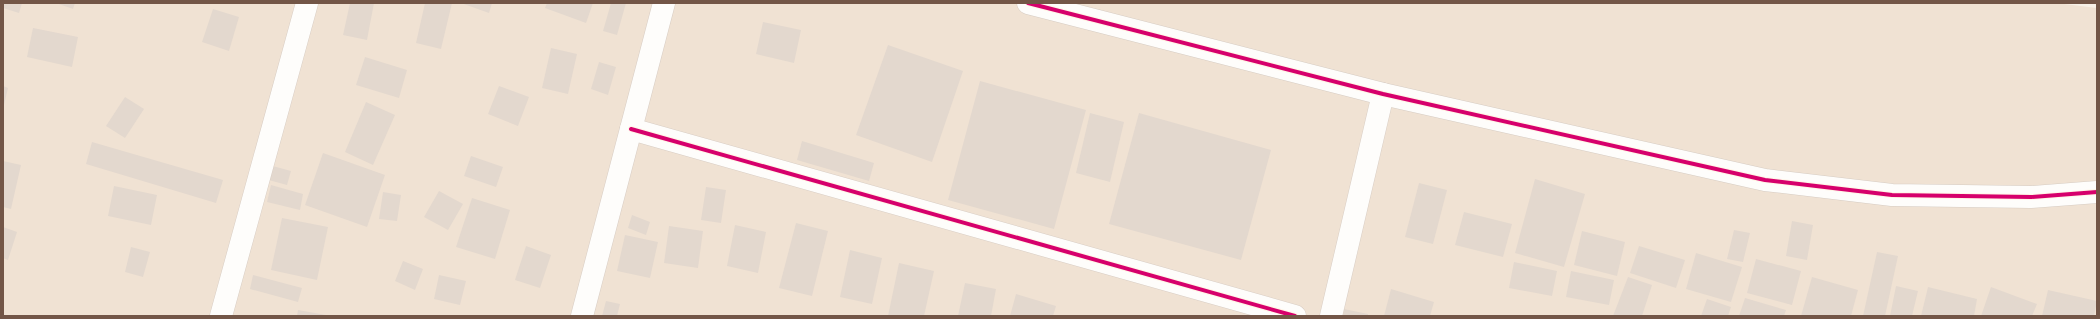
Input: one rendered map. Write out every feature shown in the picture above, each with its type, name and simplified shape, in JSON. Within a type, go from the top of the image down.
[{"type":"street","points":[[221,316],[307,3]]},
{"type":"street","points":[[582,316],[664,3]]},
{"type":"street","points":[[1028,3],[1383,94],[1765,180],[1892,195],[2031,197],[2097,192]]},
{"type":"street","points":[[1331,316],[1383,94]]},
{"type":"street","points":[[631,129],[1295,316]]},
{"type":"shaded area","points":[[3,3],[2056,3],[2097,8],[2097,316],[3,316]]},
{"type":"building","points":[[3,3],[22,3],[19,13],[3,8]]},
{"type":"building","points":[[56,3],[75,3],[73,9]]},
{"type":"building","points":[[350,3],[374,3],[367,40],[343,35]]},
{"type":"building","points":[[425,3],[452,3],[441,49],[416,43]]},
{"type":"building","points":[[461,3],[492,3],[489,13]]},
{"type":"building","points":[[547,3],[593,3],[586,23],[545,8]]},
{"type":"building","points":[[611,3],[626,3],[617,35],[603,31]]},
{"type":"building","points":[[213,9],[239,17],[229,51],[202,42]]},
{"type":"building","points":[[763,22],[801,30],[794,63],[756,54]]},
{"type":"building","points":[[33,28],[78,37],[72,67],[27,57]]},
{"type":"building","points":[[888,45],[963,71],[932,162],[856,135]]},
{"type":"building","points":[[551,48],[577,54],[568,94],[542,88]]},
{"type":"building","points":[[365,57],[407,70],[399,98],[356,85]]},
{"type":"building","points":[[599,62],[616,67],[608,95],[591,89]]},
{"type":"building","points":[[980,81],[1086,110],[1054,229],[948,200]]},
{"type":"building","points":[[3,86],[8,88],[4,105],[3,105]]},
{"type":"building","points":[[499,86],[529,97],[518,126],[488,114]]},
{"type":"building","points":[[125,97],[144,109],[125,138],[106,126]]},
{"type":"building","points":[[366,102],[395,115],[373,165],[345,152]]},
{"type":"building","points":[[1090,113],[1124,122],[1110,182],[1076,173]]},
{"type":"building","points":[[1139,113],[1271,150],[1241,260],[1109,224]]},
{"type":"building","points":[[802,141],[874,163],[869,181],[797,160]]},
{"type":"building","points":[[92,142],[223,180],[216,203],[86,164]]},
{"type":"building","points":[[323,153],[385,175],[367,227],[305,205]]},
{"type":"building","points":[[471,156],[503,167],[496,187],[464,176]]},
{"type":"building","points":[[3,161],[21,165],[11,209],[3,207]]},
{"type":"building","points":[[269,165],[291,171],[287,185],[265,179]]},
{"type":"building","points":[[1535,179],[1585,194],[1564,267],[1515,253]]},
{"type":"building","points":[[1419,183],[1447,190],[1433,244],[1405,237]]},
{"type":"building","points":[[271,185],[303,194],[300,210],[267,202]]},
{"type":"building","points":[[114,186],[157,195],[151,225],[108,216]]},
{"type":"building","points":[[706,187],[726,190],[721,223],[701,220]]},
{"type":"building","points":[[439,191],[463,204],[448,230],[424,217]]},
{"type":"building","points":[[383,192],[401,195],[397,221],[379,219]]},
{"type":"building","points":[[472,198],[510,210],[495,259],[456,247]]},
{"type":"building","points":[[1464,212],[1512,224],[1503,257],[1455,245]]},
{"type":"building","points":[[632,215],[650,222],[646,235],[628,228]]},
{"type":"building","points":[[282,218],[328,227],[317,280],[271,270]]},
{"type":"building","points":[[1792,221],[1813,225],[1807,260],[1786,256]]},
{"type":"building","points":[[796,223],[828,231],[812,296],[779,288]]},
{"type":"building","points":[[735,225],[766,232],[758,273],[727,266]]},
{"type":"building","points":[[669,226],[703,231],[698,268],[664,263]]},
{"type":"building","points":[[3,227],[17,232],[8,260],[3,258]]},
{"type":"building","points":[[1734,230],[1750,233],[1743,262],[1727,259]]},
{"type":"building","points":[[1582,231],[1625,242],[1617,276],[1574,265]]},
{"type":"building","points":[[625,235],[658,242],[650,278],[617,271]]},
{"type":"building","points":[[526,246],[551,255],[540,288],[515,280]]},
{"type":"building","points":[[1639,246],[1685,260],[1676,288],[1630,273]]},
{"type":"building","points":[[131,247],[150,252],[143,277],[125,272]]},
{"type":"building","points":[[850,250],[882,258],[872,304],[840,297]]},
{"type":"building","points":[[1877,252],[1898,256],[1885,316],[1863,316]]},
{"type":"building","points":[[1696,253],[1742,267],[1731,302],[1686,289]]},
{"type":"building","points":[[1756,259],[1801,271],[1792,305],[1747,293]]},
{"type":"building","points":[[403,261],[423,269],[415,290],[395,281]]},
{"type":"building","points":[[1514,262],[1557,271],[1552,296],[1509,288]]},
{"type":"building","points":[[899,263],[934,271],[924,316],[888,316]]},
{"type":"building","points":[[1571,271],[1614,280],[1609,305],[1566,297]]},
{"type":"building","points":[[253,275],[302,288],[298,302],[250,289]]},
{"type":"building","points":[[439,275],[466,281],[460,305],[434,299]]},
{"type":"building","points":[[1628,277],[1652,285],[1642,316],[1613,316]]},
{"type":"building","points":[[1812,277],[1858,290],[1851,316],[1801,316]]},
{"type":"building","points":[[965,283],[996,289],[991,316],[958,316]]},
{"type":"building","points":[[1896,286],[1918,291],[1912,316],[1890,316]]},
{"type":"building","points":[[1928,287],[1977,299],[1974,316],[1921,316]]},
{"type":"building","points":[[1991,287],[2037,304],[2032,316],[1981,316]]},
{"type":"building","points":[[1391,289],[1434,302],[1430,316],[1384,316]]},
{"type":"building","points":[[2048,290],[2097,301],[2094,316],[2042,316]]},
{"type":"building","points":[[1016,294],[1056,306],[1053,316],[1010,316]]},
{"type":"building","points":[[1745,298],[1786,310],[1784,316],[1739,316]]},
{"type":"building","points":[[1707,299],[1731,307],[1728,316],[1701,316]]},
{"type":"building","points":[[606,301],[620,304],[617,316],[602,316]]},
{"type":"building","points":[[1344,309],[1368,314],[1368,316],[1343,316]]},
{"type":"building","points":[[298,310],[326,315],[326,316],[297,316]]},
{"type":"cycle path","points":[[1028,3],[1383,94],[1765,180],[1892,195],[2031,197],[2097,192]]},
{"type":"cycle path","points":[[631,129],[1295,316]]}]
